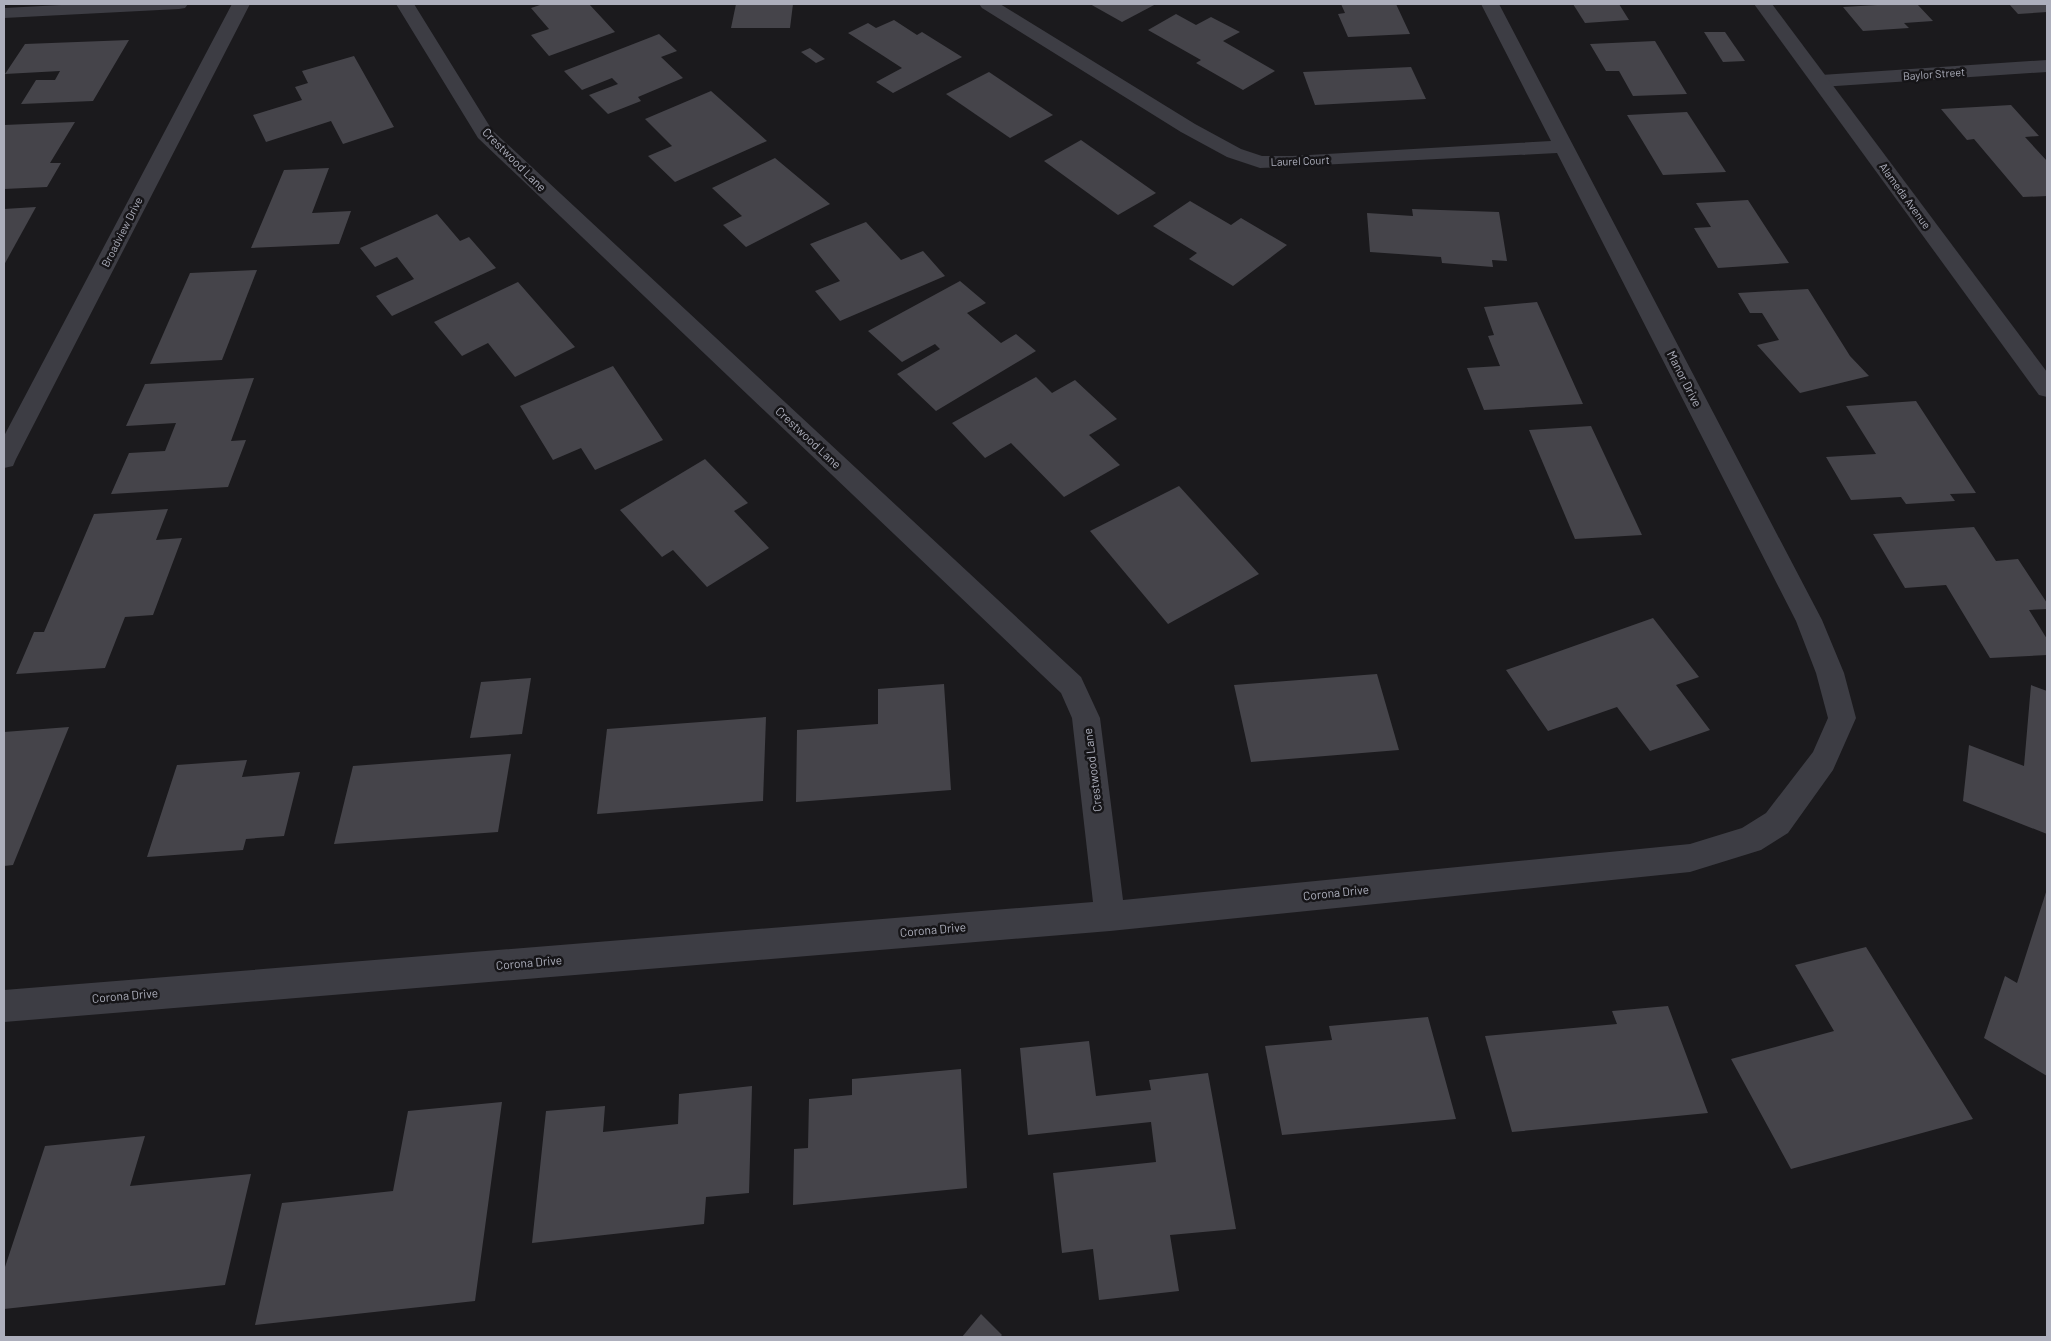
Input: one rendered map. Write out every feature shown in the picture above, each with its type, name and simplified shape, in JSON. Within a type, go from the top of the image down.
[{"type":"street","points":[[4,12],[179,4]]},
{"type":"street","name":"Broadview Drive","points":[[4,459],[241,4]]},
{"type":"street","name":"Crestwood Lane","points":[[405,4],[485,134],[1071,685],[1086,718],[1110,916]]},
{"type":"street","name":"Laurel Court","points":[[988,4],[1188,128],[1234,153],[1260,162],[1292,162],[1564,146]]},
{"type":"street","name":"Manor Drive","points":[[1490,4],[1809,620],[1830,673],[1842,718],[1822,761]]},
{"type":"street","name":"Alameda Avenue","points":[[1763,4],[2047,389]]},
{"type":"street","name":"Baylor Street","points":[[1820,81],[2047,66]]},
{"type":"street","name":"Corona Drive","points":[[4,1006],[1110,916],[1690,858],[1750,840],[1776,824],[1822,761]]},
{"type":"building","points":[[543,4],[589,4],[615,32],[549,56],[531,35],[549,29],[531,8]]},
{"type":"building","points":[[736,4],[793,4],[790,28],[731,28]]},
{"type":"building","points":[[1090,4],[1156,4],[1122,22]]},
{"type":"building","points":[[1341,4],[1396,4],[1410,34],[1348,37],[1338,14],[1345,13]]},
{"type":"building","points":[[1573,4],[1619,4],[1629,20],[1585,23]]},
{"type":"building","points":[[1876,4],[1917,4],[1933,21],[1904,23],[1909,28],[1863,31],[1843,7]]},
{"type":"building","points":[[2009,4],[2047,4],[2047,12],[2018,14]]},
{"type":"building","points":[[1176,14],[1196,25],[1211,17],[1240,32],[1223,41],[1275,71],[1243,90],[1196,63],[1201,60],[1148,30]]},
{"type":"building","points":[[894,20],[917,35],[922,32],[962,57],[893,93],[876,82],[902,68],[848,33],[868,23],[876,28]]},
{"type":"building","points":[[1704,32],[1725,32],[1745,61],[1723,62]]},
{"type":"building","points":[[659,34],[677,51],[661,57],[683,78],[638,97],[641,101],[608,114],[589,95],[618,84],[612,78],[582,90],[564,71]]},
{"type":"building","points":[[129,40],[93,101],[21,104],[36,80],[55,80],[60,71],[5,74],[25,44]]},
{"type":"building","points":[[1655,41],[1687,94],[1633,96],[1619,71],[1606,71],[1590,44]]},
{"type":"building","points":[[810,48],[825,59],[816,63],[801,52]]},
{"type":"building","points":[[354,56],[394,127],[343,144],[331,121],[266,142],[253,115],[302,100],[295,87],[308,83],[302,71]]},
{"type":"building","points":[[1411,67],[1426,99],[1315,105],[1303,72]]},
{"type":"building","points":[[989,72],[1053,115],[1010,138],[946,94]]},
{"type":"building","points":[[711,91],[767,141],[675,182],[648,156],[672,146],[645,119]]},
{"type":"building","points":[[2011,105],[2039,136],[2025,137],[2047,161],[2047,196],[2023,197],[1974,139],[1967,140],[1941,109]]},
{"type":"building","points":[[1687,112],[1726,172],[1663,175],[1627,115]]},
{"type":"building","points":[[75,122],[50,163],[61,163],[47,187],[4,189],[4,125]]},
{"type":"building","points":[[1081,140],[1156,193],[1118,215],[1044,161]]},
{"type":"building","points":[[775,158],[830,204],[746,247],[723,225],[742,216],[712,188]]},
{"type":"building","points":[[329,168],[312,213],[351,211],[339,244],[251,248],[284,170]]},
{"type":"building","points":[[1748,200],[1789,263],[1718,268],[1694,228],[1711,227],[1696,203]]},
{"type":"building","points":[[1190,201],[1231,225],[1241,218],[1287,245],[1233,286],[1189,259],[1197,253],[1153,226]]},
{"type":"building","points":[[36,207],[4,265],[4,209]]},
{"type":"building","points":[[1412,209],[1499,212],[1507,261],[1492,260],[1493,267],[1442,263],[1441,257],[1370,252],[1367,213],[1413,216]]},
{"type":"building","points":[[437,214],[460,241],[469,237],[496,268],[392,316],[376,296],[414,279],[397,257],[375,267],[360,248]]},
{"type":"building","points":[[866,222],[901,260],[923,251],[945,276],[840,321],[815,291],[840,281],[810,244]]},
{"type":"building","points":[[257,270],[222,360],[150,364],[190,273]]},
{"type":"building","points":[[960,281],[986,303],[967,313],[1001,343],[1016,334],[1036,351],[936,411],[897,374],[940,349],[935,344],[902,362],[868,331]]},
{"type":"building","points":[[518,282],[575,347],[515,377],[488,343],[462,356],[434,322]]},
{"type":"building","points":[[1808,289],[1850,356],[1869,376],[1800,393],[1757,345],[1779,340],[1762,313],[1750,313],[1738,293]]},
{"type":"building","points":[[1537,302],[1583,404],[1484,410],[1467,368],[1500,366],[1488,336],[1494,335],[1484,307]]},
{"type":"building","points":[[613,366],[663,440],[595,470],[581,448],[553,460],[520,406]]},
{"type":"building","points":[[1036,377],[1052,393],[1075,380],[1117,419],[1089,435],[1120,465],[1064,497],[1011,443],[985,458],[952,423]]},
{"type":"building","points":[[254,378],[231,441],[246,440],[228,487],[111,494],[129,453],[165,451],[176,423],[126,426],[145,384]]},
{"type":"building","points":[[1916,401],[1976,493],[1950,494],[1955,501],[1906,504],[1901,497],[1851,500],[1826,457],[1876,454],[1846,406]]},
{"type":"building","points":[[1591,426],[1642,535],[1575,539],[1529,430]]},
{"type":"building","points":[[705,459],[748,503],[734,511],[769,548],[707,587],[673,550],[662,557],[620,510]]},
{"type":"building","points":[[1179,486],[1259,574],[1168,624],[1090,531]]},
{"type":"building","points":[[168,509],[156,540],[182,538],[153,615],[125,617],[105,668],[16,674],[34,632],[44,632],[94,514]]},
{"type":"building","points":[[1974,527],[1996,561],[2018,559],[2047,603],[2047,609],[2029,610],[2047,639],[2047,655],[1990,658],[1946,585],[1905,588],[1873,534]]},
{"type":"building","points":[[1653,618],[1699,677],[1676,685],[1710,730],[1650,751],[1617,707],[1548,731],[1506,670]]},
{"type":"building","points":[[1377,674],[1399,750],[1251,762],[1234,685]]},
{"type":"building","points":[[531,678],[522,734],[470,738],[481,682]]},
{"type":"building","points":[[944,684],[951,790],[796,802],[797,730],[878,724],[878,689]]},
{"type":"building","points":[[2031,685],[2047,691],[2047,834],[1963,801],[1969,745],[2024,766]]},
{"type":"building","points":[[766,717],[763,801],[597,814],[607,729]]},
{"type":"building","points":[[69,727],[13,865],[4,866],[4,732]]},
{"type":"building","points":[[511,754],[498,832],[334,844],[353,766]]},
{"type":"building","points":[[247,760],[242,777],[300,772],[284,836],[246,839],[243,850],[147,857],[177,765]]},
{"type":"building","points":[[2047,889],[2047,1076],[1984,1038],[2005,976],[2017,983]]},
{"type":"building","points":[[1866,947],[1973,1119],[1791,1169],[1731,1059],[1834,1031],[1795,965]]},
{"type":"building","points":[[1668,1006],[1708,1113],[1512,1132],[1485,1036],[1617,1024],[1612,1011]]},
{"type":"building","points":[[1428,1017],[1456,1119],[1282,1135],[1265,1046],[1332,1040],[1329,1026]]},
{"type":"building","points":[[1089,1041],[1096,1096],[1151,1090],[1149,1080],[1208,1073],[1236,1229],[1170,1235],[1179,1291],[1099,1300],[1093,1249],[1062,1253],[1053,1173],[1156,1162],[1151,1122],[1028,1135],[1020,1048]]},
{"type":"building","points":[[961,1069],[967,1188],[793,1205],[794,1149],[808,1148],[809,1099],[852,1095],[852,1079]]},
{"type":"building","points":[[752,1086],[749,1193],[706,1197],[704,1224],[532,1243],[546,1111],[605,1106],[603,1132],[678,1124],[679,1094]]},
{"type":"building","points":[[502,1102],[475,1301],[255,1325],[282,1203],[393,1191],[408,1111]]},
{"type":"building","points":[[145,1136],[130,1186],[251,1174],[225,1285],[4,1309],[4,1270],[45,1146]]},
{"type":"building","points":[[981,1314],[1002,1335],[1000,1337],[962,1337]]}]
